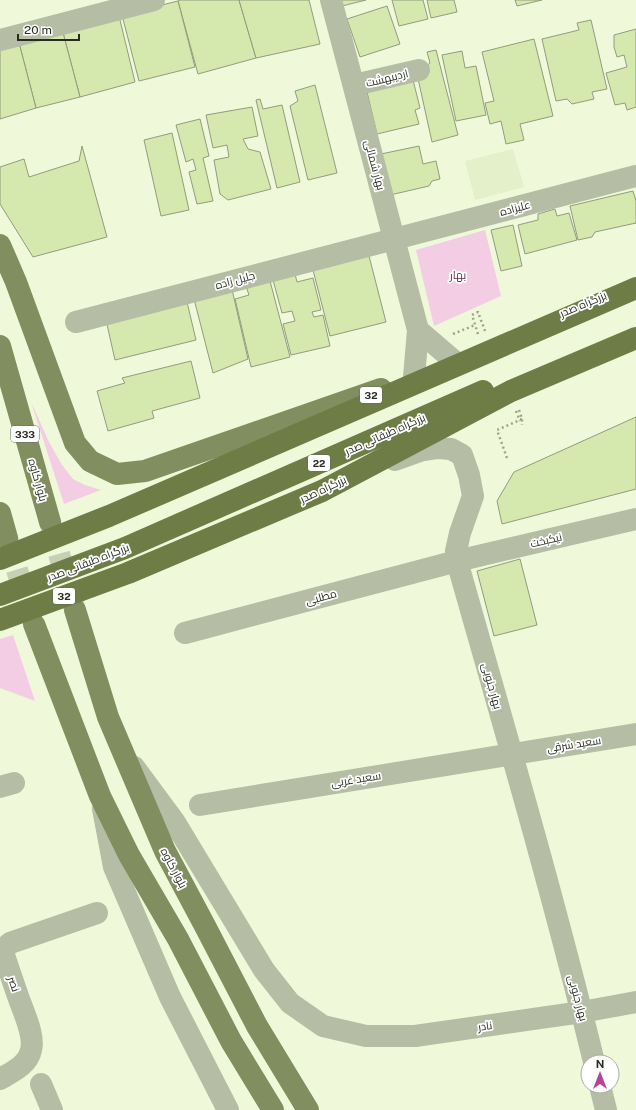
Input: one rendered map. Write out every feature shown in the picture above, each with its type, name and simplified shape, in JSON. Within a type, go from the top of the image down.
[{"type":"highway","name":"بزرگراه صدر","points":[[4,544],[105,508],[636,282]]},
{"type":"highway","points":[[0,559],[109,516],[636,288]]},
{"type":"highway","name":"بزرگراه طبقاتی صدر","points":[[0,595],[125,548],[636,324]]},
{"type":"highway","name":"بزرگراه صدر","points":[[0,620],[128,572],[322,491],[511,391],[636,338]]},
{"type":"main road","points":[[0,245],[16,282],[75,443],[90,461],[117,474],[145,472],[414,377]]},
{"type":"main road","name":"بلوار کاوه","points":[[0,346],[50,522]]},
{"type":"main road","points":[[0,513],[4,544]]},
{"type":"main road","name":"بلوار کاوه","points":[[75,610],[108,717],[165,851],[206,926],[257,1026],[308,1110]]},
{"type":"main road","points":[[34,624],[100,796],[129,855],[178,939],[231,1041],[273,1110]]},
{"type":"street","points":[[0,40],[154,0]]},
{"type":"street","name":"بهار شمالی","points":[[332,0],[418,330]]},
{"type":"street","name":"اردیبهشت","points":[[354,86],[419,70]]},
{"type":"street","name":"علیزاده","points":[[394,239],[636,176]]},
{"type":"street","name":"جلیل زاده","points":[[76,322],[394,239]]},
{"type":"street","points":[[418,330],[453,360]]},
{"type":"street","points":[[414,377],[418,330]]},
{"type":"street","name":"بهار جنوبی","points":[[322,491],[394,460],[423,450],[437,448],[451,449],[462,455],[469,476],[473,496],[460,533],[456,551],[456,561],[512,754],[592,1054]]},
{"type":"street","name":"نیکبخت","points":[[456,561],[636,519]]},
{"type":"street","name":"مطلبی","points":[[185,633],[456,561]]},
{"type":"street","name":"سعید شرقی","points":[[512,754],[636,734]]},
{"type":"street","name":"نادر","points":[[121,750],[174,821],[264,970],[290,1003],[322,1026],[366,1036],[415,1036],[582,1012],[636,1002]]},
{"type":"street","name":"سعید غربی","points":[[200,805],[512,754]]},
{"type":"street","points":[[100,796],[114,866],[170,997],[228,1110]]},
{"type":"street","name":"نصر","points":[[0,1079],[17,1070],[27,1060],[31,1051],[32,1042],[26,1019],[4,955],[4,950],[7,945],[15,941],[97,912]]},
{"type":"street","points":[[41,1084],[52,1110]]},
{"type":"street","points":[[602,1094],[606,1110]]},
{"type":"path","points":[[475,325],[472,315],[478,312],[487,337]]},
{"type":"path","points":[[507,458],[497,430],[522,419],[522,425]]},
{"type":"shaded area","points":[[513,149],[524,187],[475,200],[465,161]]},
{"type":"green space","name":"بهار","points":[[485,230],[501,296],[434,326],[416,250]]},
{"type":"green space","points":[[31,402],[49,442],[62,465],[73,479],[101,490],[64,504]]},
{"type":"green space","points":[[13,635],[35,701],[0,688],[0,639]]},
{"type":"building","points":[[239,0],[256,58],[198,74],[178,1]]},
{"type":"building","points":[[239,0],[309,0],[320,44],[256,58]]},
{"type":"building","points":[[336,0],[366,0],[338,7]]},
{"type":"building","points":[[392,0],[423,0],[428,19],[399,26]]},
{"type":"building","points":[[427,0],[454,0],[457,12],[431,18]]},
{"type":"building","points":[[515,0],[542,0],[517,6]]},
{"type":"building","points":[[178,1],[195,67],[139,81],[122,15]]},
{"type":"building","points":[[387,6],[400,44],[360,57],[347,19]]},
{"type":"building","points":[[119,16],[135,82],[80,97],[62,29]]},
{"type":"building","points":[[591,20],[607,89],[592,92],[594,99],[572,104],[567,99],[556,101],[542,39],[579,30],[577,23]]},
{"type":"building","points":[[62,29],[80,97],[36,108],[18,39]]},
{"type":"building","points":[[636,29],[636,107],[627,110],[625,103],[615,105],[606,73],[627,67],[624,55],[617,57],[614,47],[614,35]]},
{"type":"building","points":[[18,39],[36,108],[0,119],[0,44]]},
{"type":"building","points":[[534,39],[553,116],[520,124],[524,140],[506,144],[501,121],[490,124],[485,103],[494,101],[482,52]]},
{"type":"building","points":[[436,50],[458,135],[432,142],[417,74],[430,63],[427,52]]},
{"type":"building","points":[[462,51],[465,68],[476,66],[486,115],[456,121],[442,55]]},
{"type":"building","points":[[412,76],[420,108],[415,110],[419,124],[377,134],[366,88]]},
{"type":"building","points":[[315,85],[337,173],[308,180],[290,106],[298,101],[295,91]]},
{"type":"building","points":[[260,99],[263,109],[282,105],[300,182],[277,188],[256,100]]},
{"type":"building","points":[[252,107],[258,136],[243,139],[248,149],[260,152],[271,189],[228,200],[220,194],[214,160],[229,157],[227,145],[213,148],[206,115]]},
{"type":"building","points":[[200,119],[209,156],[203,158],[213,201],[197,204],[189,172],[196,170],[193,159],[186,162],[176,125]]},
{"type":"building","points":[[172,133],[189,210],[161,216],[144,140]]},
{"type":"building","points":[[82,146],[107,237],[33,257],[0,204],[0,167],[24,159],[29,177],[79,161]]},
{"type":"building","points":[[419,146],[423,164],[436,161],[440,179],[432,181],[429,186],[390,195],[381,154]]},
{"type":"building","points":[[633,191],[636,201],[636,223],[595,232],[592,237],[578,240],[570,206]]},
{"type":"building","points":[[555,209],[557,216],[569,213],[577,240],[525,254],[518,225],[538,220],[538,214]]},
{"type":"building","points":[[513,225],[522,266],[501,271],[491,230]]},
{"type":"building","points":[[369,256],[386,322],[330,336],[313,270]]},
{"type":"building","points":[[295,274],[297,282],[313,278],[321,310],[312,312],[314,317],[323,315],[330,346],[291,355],[283,324],[295,321],[292,311],[282,313],[273,280]]},
{"type":"building","points":[[270,281],[290,357],[251,367],[235,299],[249,295],[246,286]]},
{"type":"building","points":[[231,285],[248,359],[213,373],[193,295]]},
{"type":"building","points":[[187,302],[196,340],[115,360],[106,320]]},
{"type":"building","points":[[191,361],[200,398],[152,411],[154,418],[108,431],[97,391],[125,383],[122,378]]},
{"type":"building","points":[[636,417],[636,489],[502,524],[497,501],[514,472]]},
{"type":"building","points":[[520,559],[537,625],[494,636],[477,571]]},
{"type":"tunnel","points":[[50,522],[75,610]]},
{"type":"tunnel","points":[[7,538],[28,605]]}]
